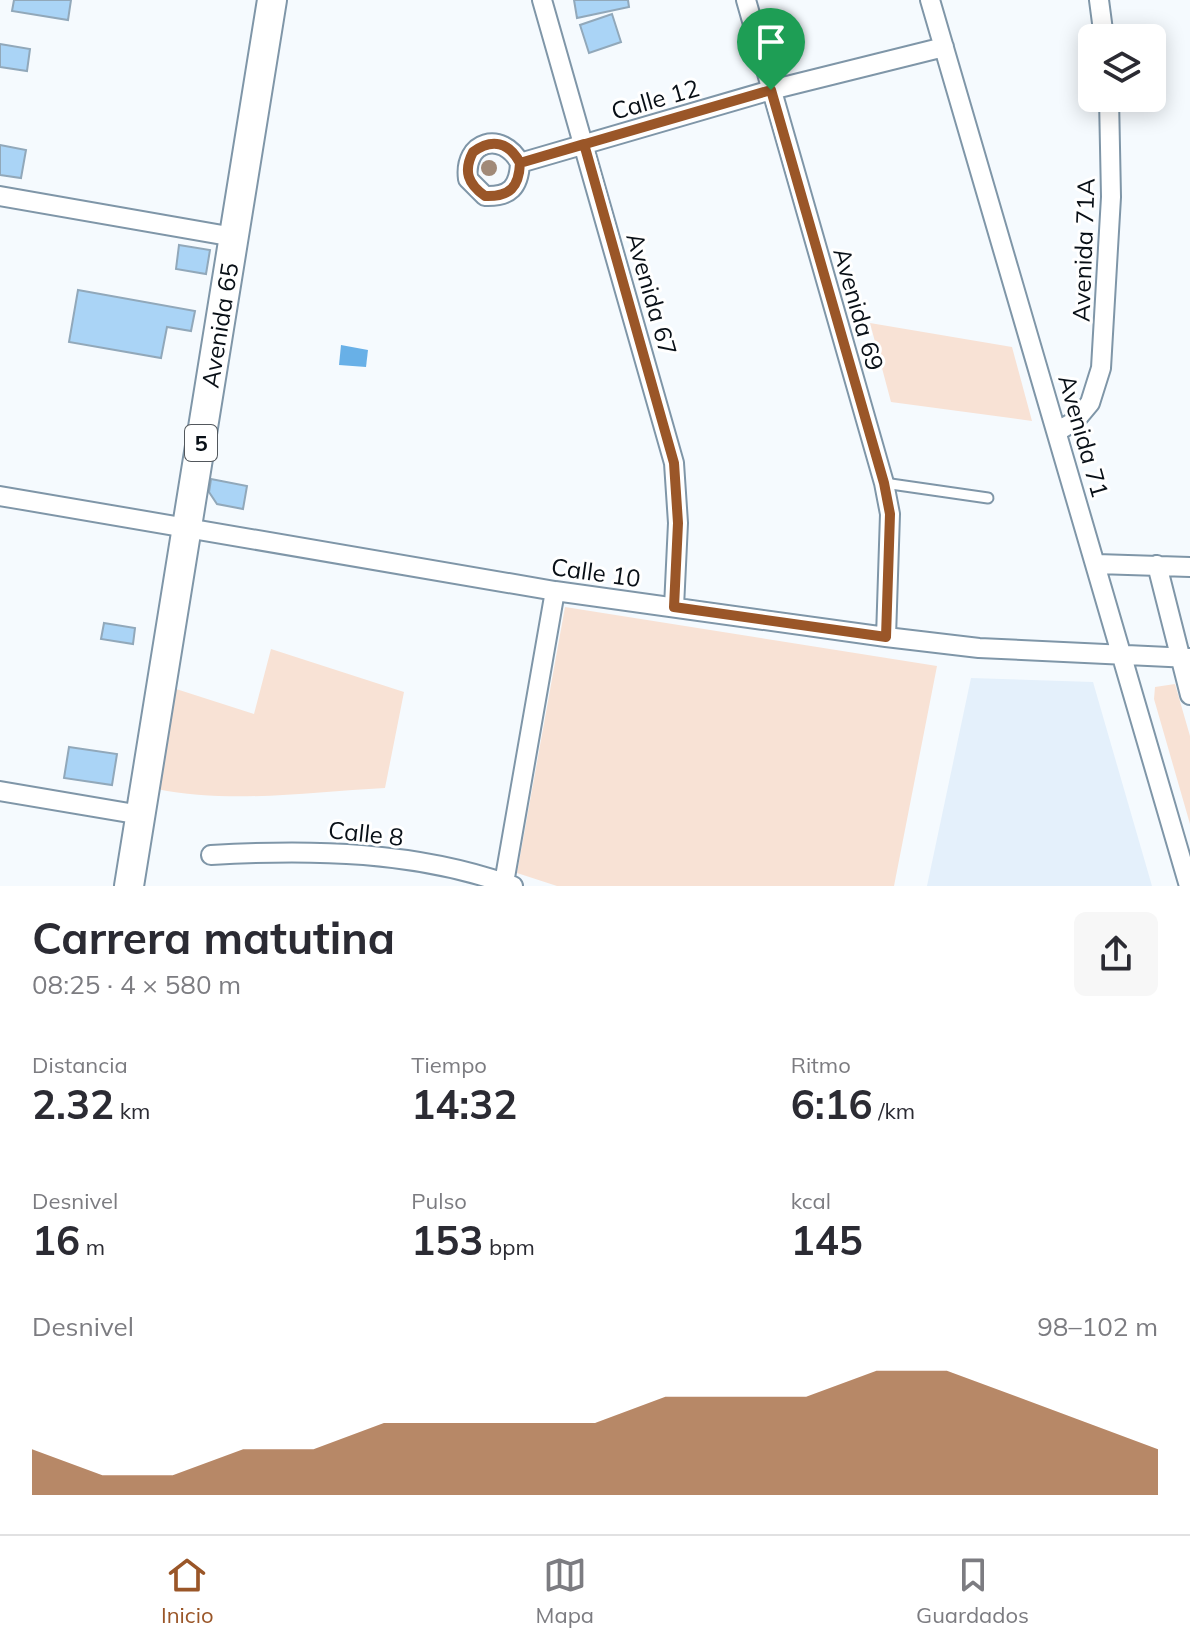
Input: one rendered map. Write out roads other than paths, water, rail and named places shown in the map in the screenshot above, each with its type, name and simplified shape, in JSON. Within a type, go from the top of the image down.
[{"type":"main road","name":"Avenida 65","points":[[129,886],[272,0]]},
{"type":"street","name":"Avenida 67","points":[[542,0],[674,463],[678,523],[674,607]]},
{"type":"street","name":"Avenida 69","points":[[746,0],[884,483],[890,514],[886,637]]},
{"type":"street","name":"Avenida 71","points":[[930,0],[1189,886]]},
{"type":"street","points":[[1099,0],[1102,24]]},
{"type":"street","name":"Calle 12","points":[[520,163],[771,90],[944,47]]},
{"type":"street","name":"Avenida 71A","points":[[1058,431],[1075,421],[1090,403],[1101,368],[1111,197],[1109,112]]},
{"type":"street","points":[[0,196],[234,237]]},
{"type":"street","name":"Calle 10","points":[[0,496],[555,591],[886,637],[979,648],[1185,658]]},
{"type":"street","points":[[1097,564],[1190,567],[1190,558]]},
{"type":"street","points":[[1157,565],[1185,658],[1190,695]]},
{"type":"street","points":[[509,884],[555,591]]},
{"type":"street","points":[[0,791],[141,815]]},
{"type":"street","name":"Calle 8","points":[[211,855],[336,852],[433,866],[509,884]]},
{"type":"lane","points":[[884,483],[988,498]]},
{"type":"water","points":[[341,345],[368,350],[366,367],[339,365]]}]
